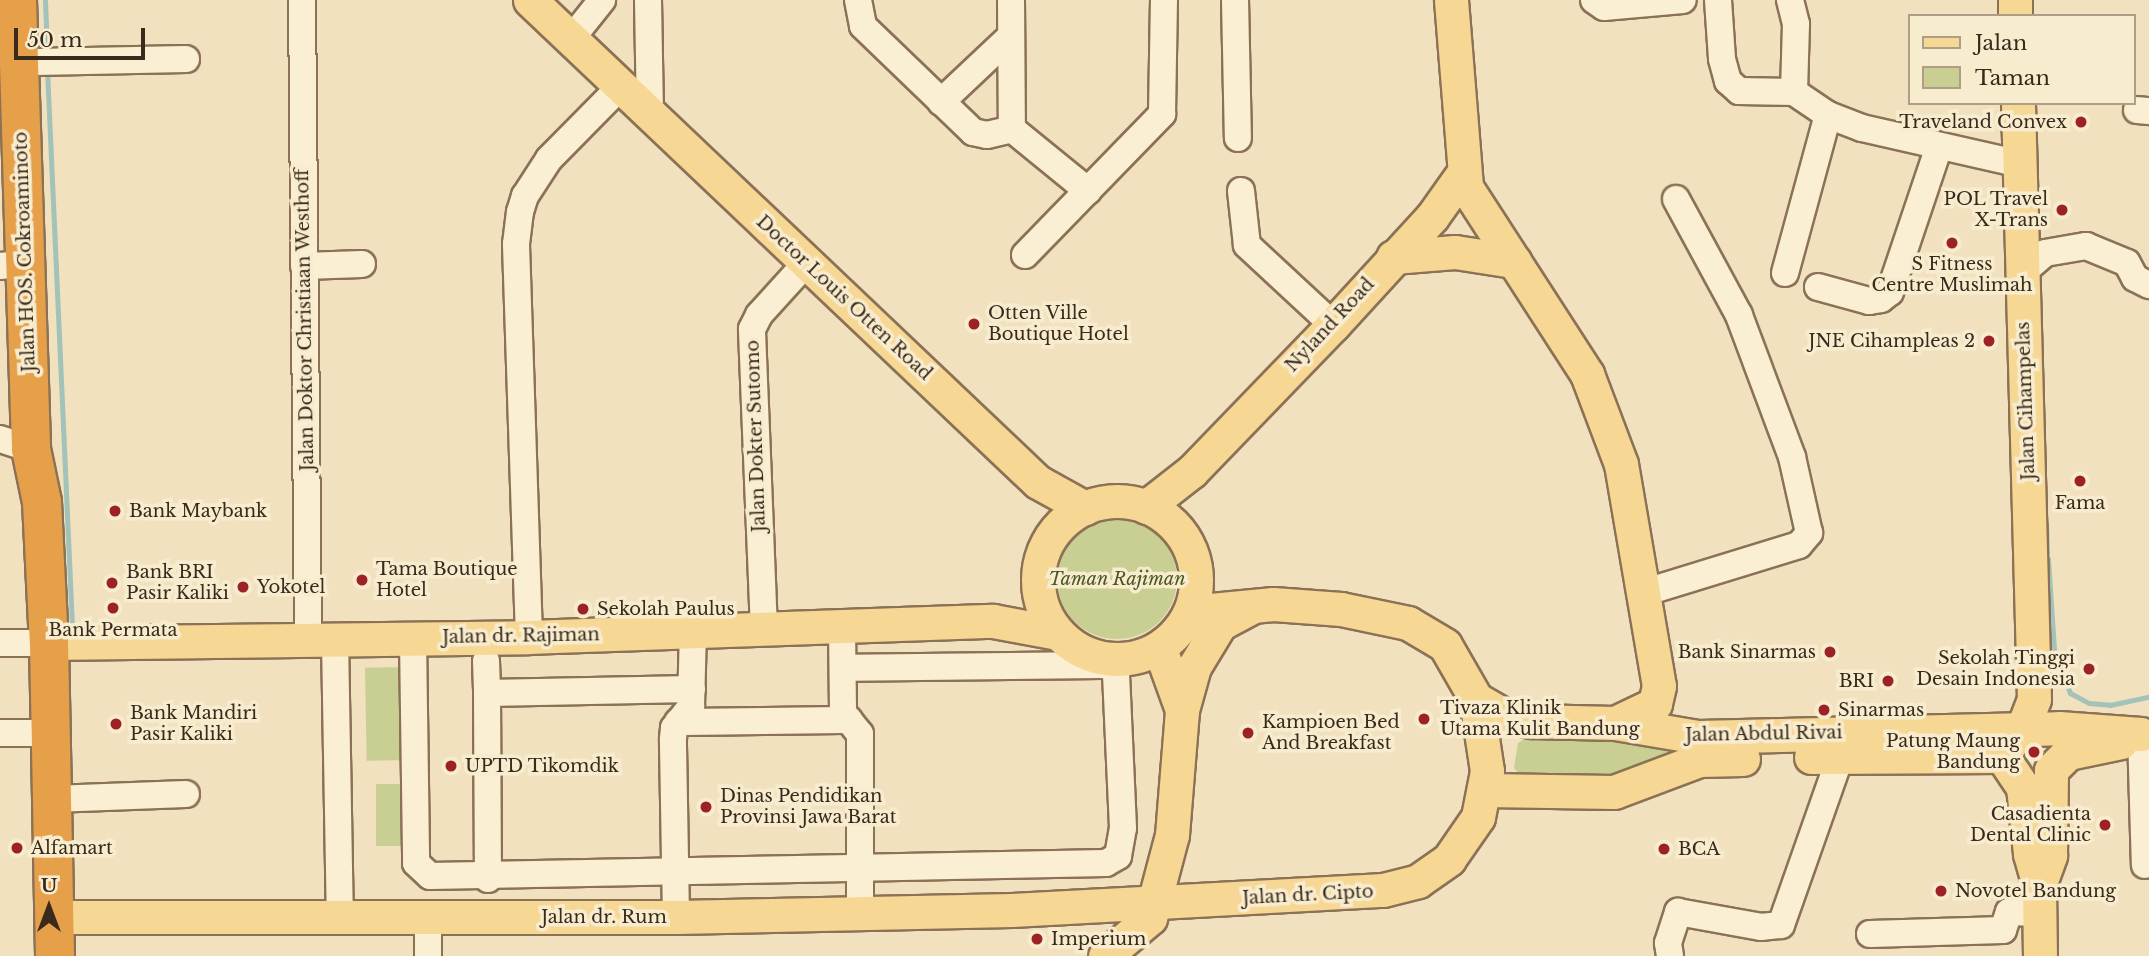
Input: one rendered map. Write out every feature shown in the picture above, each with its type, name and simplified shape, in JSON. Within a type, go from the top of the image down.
[{"type":"highway","name":"Jalan HOS. Cokroaminoto","points":[[17,0],[12,265],[15,444],[42,502]]},
{"type":"highway","name":"Jalan HOS. Cokroaminoto","points":[[34,0],[18,46],[50,470],[42,502],[51,733],[55,956]]},
{"type":"main road","name":"Doctor Louis Otten Road","points":[[530,0],[1038,482],[1085,508]]},
{"type":"main road","points":[[1451,0],[1462,175],[1470,194],[1587,373],[1621,464],[1646,592],[1659,686],[1655,704],[1615,723]]},
{"type":"main road","name":"Jalan Cihampelas","points":[[2011,743],[2034,698],[2028,267],[2018,105]]},
{"type":"main road","name":"Nyland Road","points":[[1160,515],[1192,471],[1333,325],[1432,217],[1462,175]]},
{"type":"main road","points":[[1393,257],[1455,252],[1514,261]]},
{"type":"main road","name":"Doctor Louis Otten Road","points":[[1038,482],[1055,531]]},
{"type":"main road","points":[[1116,501],[1160,515],[1194,560],[1196,592],[1190,612],[1160,649],[1125,658],[1104,658],[1084,651],[1058,632],[1041,602],[1040,565],[1055,531],[1085,508],[1116,501]]},
{"type":"main road","name":"Jalan dr. Rajiman","points":[[993,621],[1041,602]]},
{"type":"main road","points":[[1190,612],[1273,604],[1341,609],[1421,628],[1451,652],[1476,699],[1499,791]]},
{"type":"main road","points":[[1104,956],[1139,932],[1154,904],[1172,835],[1182,710],[1194,667],[1220,624],[1246,609],[1273,604]]},
{"type":"main road","name":"Jalan dr. Rajiman","points":[[48,643],[529,637],[764,631],[993,621],[1058,632]]},
{"type":"main road","points":[[1160,649],[1182,710]]},
{"type":"main road","points":[[2034,698],[2048,721],[2068,728]]},
{"type":"main road","name":"Jalan Abdul Rivai","points":[[1476,699],[1502,715],[1531,721],[1615,723],[1698,737],[2011,743]]},
{"type":"main road","points":[[1499,791],[1502,779],[1498,750],[1505,736],[1531,721]]},
{"type":"main road","name":"Jalan Abdul Rivai","points":[[1499,791],[1614,792],[1699,760],[1840,757],[2011,743],[2068,728],[2145,733]]},
{"type":"main road","points":[[2039,900],[2050,855],[2048,782],[2051,770],[2068,753],[2106,747],[2145,733]]},
{"type":"main road","points":[[2011,743],[2023,787],[2030,854],[2039,900],[2040,956]]},
{"type":"main road","name":"Jalan dr. Cipto","points":[[1154,904],[1383,890],[1418,881],[1449,859],[1499,791]]},
{"type":"main road","points":[[1172,835],[1185,873],[1206,901]]},
{"type":"main road","name":"Jalan dr. Rum","points":[[54,917],[676,917],[1154,904]]},
{"type":"main road","points":[[1094,905],[1107,916],[1112,931],[1104,956]]},
{"type":"street","name":"Jalan Doktor Christiaan Westhoff","points":[[302,0],[304,266],[322,640],[341,918]]},
{"type":"street","points":[[571,39],[601,0]]},
{"type":"street","points":[[648,0],[650,116]]},
{"type":"street","points":[[858,0],[863,26],[973,132],[987,135],[1012,129]]},
{"type":"street","points":[[1011,0],[1012,129]]},
{"type":"street","points":[[1025,256],[1162,114],[1164,0]]},
{"type":"street","points":[[1235,0],[1238,138]]},
{"type":"street","points":[[1594,0],[1604,7],[1683,0]]},
{"type":"street","points":[[1718,0],[1728,81],[1752,94],[1794,92],[1828,115],[1938,146],[2021,164]]},
{"type":"street","points":[[1790,0],[1797,23],[1794,92]]},
{"type":"street","points":[[941,102],[1011,36]]},
{"type":"street","points":[[18,46],[186,59]]},
{"type":"street","points":[[529,637],[516,254],[520,212],[549,159],[620,87]]},
{"type":"street","points":[[1786,273],[1828,115]]},
{"type":"street","points":[[1012,129],[1088,191]]},
{"type":"street","points":[[1818,287],[1869,301],[1881,299],[1890,292],[1938,146]]},
{"type":"street","points":[[1241,191],[1247,245],[1333,325]]},
{"type":"street","points":[[1646,592],[1798,545],[1809,533],[1791,457],[1739,315],[1676,199]]},
{"type":"street","points":[[2028,267],[2067,246],[2086,246],[2126,263],[2135,278],[2149,285]]},
{"type":"street","name":"Jalan Dokter Sutomo","points":[[764,631],[752,329],[759,315],[807,262]]},
{"type":"street","points":[[304,266],[362,264]]},
{"type":"street","points":[[842,628],[843,713],[860,734],[860,913]]},
{"type":"street","points":[[676,917],[673,739],[678,722],[691,706],[693,632]]},
{"type":"street","points":[[413,639],[416,863],[430,876],[488,879],[860,867],[1106,863],[1118,856],[1123,828],[1116,674],[1103,663],[843,668]]},
{"type":"street","points":[[0,643],[48,643]]},
{"type":"street","points":[[486,661],[488,879]]},
{"type":"street","points":[[488,693],[692,689]]},
{"type":"street","points":[[678,722],[849,720]]},
{"type":"street","points":[[0,733],[51,733]]},
{"type":"street","points":[[2145,733],[2145,865]]},
{"type":"street","points":[[1670,956],[1668,943],[1676,912],[1773,927],[1785,919],[1840,757]]},
{"type":"street","points":[[52,799],[186,794]]},
{"type":"street","points":[[1870,934],[1898,945],[2003,930],[2009,912],[2039,900]]},
{"type":"street","points":[[428,918],[428,956]]},
{"type":"green space","name":"Taman Rajiman","points":[[1117,519],[1140,523],[1160,536],[1173,556],[1177,579],[1173,602],[1160,622],[1140,635],[1117,639],[1094,635],[1074,622],[1061,602],[1057,579],[1061,556],[1074,536],[1094,523]]},
{"type":"green space","points":[[408,667],[410,760],[367,761],[365,668]]},
{"type":"green space","points":[[1605,732],[1696,751],[1618,779],[1519,774],[1514,768],[1518,743],[1533,734]]},
{"type":"green space","points":[[376,784],[406,784],[406,846],[376,846]]},
{"type":"waterway","points":[[45,0],[47,53]]},
{"type":"waterway","points":[[47,69],[72,625]]},
{"type":"waterway","points":[[2046,523],[2047,552]]},
{"type":"waterway","points":[[2048,559],[2054,650],[2070,693],[2089,703],[2110,705],[2149,697]]},
{"type":"place","name":"Traveland Convex","points":[[2081,122]]},
{"type":"place","name":"POL Travel X-Trans","points":[[2062,210]]},
{"type":"place","name":"S Fitness Centre Muslimah","points":[[1952,243]]},
{"type":"place","name":"Otten Ville Boutique Hotel","points":[[974,324]]},
{"type":"place","name":"JNE Cihampleas 2","points":[[1989,341]]},
{"type":"place","name":"Fama","points":[[2080,481]]},
{"type":"place","name":"Bank Maybank","points":[[115,511]]},
{"type":"place","name":"Tama Boutique Hotel","points":[[362,580]]},
{"type":"place","name":"Bank BRI Pasir Kaliki","points":[[112,583]]},
{"type":"place","name":"Yokotel","points":[[243,587]]},
{"type":"place","name":"Bank Permata","points":[[113,608]]},
{"type":"place","name":"Sekolah Paulus","points":[[583,609]]},
{"type":"place","name":"Bank Sinarmas","points":[[1830,652]]},
{"type":"place","name":"Sekolah Tinggi Desain Indonesia","points":[[2089,669]]},
{"type":"place","name":"BRI","points":[[1888,681]]},
{"type":"place","name":"Sinarmas","points":[[1824,710]]},
{"type":"place","name":"Tivaza Klinik Utama Kulit Bandung","points":[[1424,719]]},
{"type":"place","name":"Bank Mandiri Pasir Kaliki","points":[[116,724]]},
{"type":"place","name":"Kampioen Bed And Breakfast","points":[[1248,733]]},
{"type":"place","name":"Patung Maung Bandung","points":[[2034,752]]},
{"type":"place","name":"UPTD Tikomdik","points":[[451,766]]},
{"type":"place","name":"Dinas Pendidikan Provinsi Jawa Barat","points":[[706,807]]},
{"type":"place","name":"Casadienta Dental Clinic","points":[[2105,825]]},
{"type":"place","name":"Alfamart","points":[[17,848]]},
{"type":"place","name":"BCA","points":[[1664,849]]},
{"type":"place","name":"Novotel Bandung","points":[[1941,891]]},
{"type":"place","name":"Imperium","points":[[1037,939]]}]
